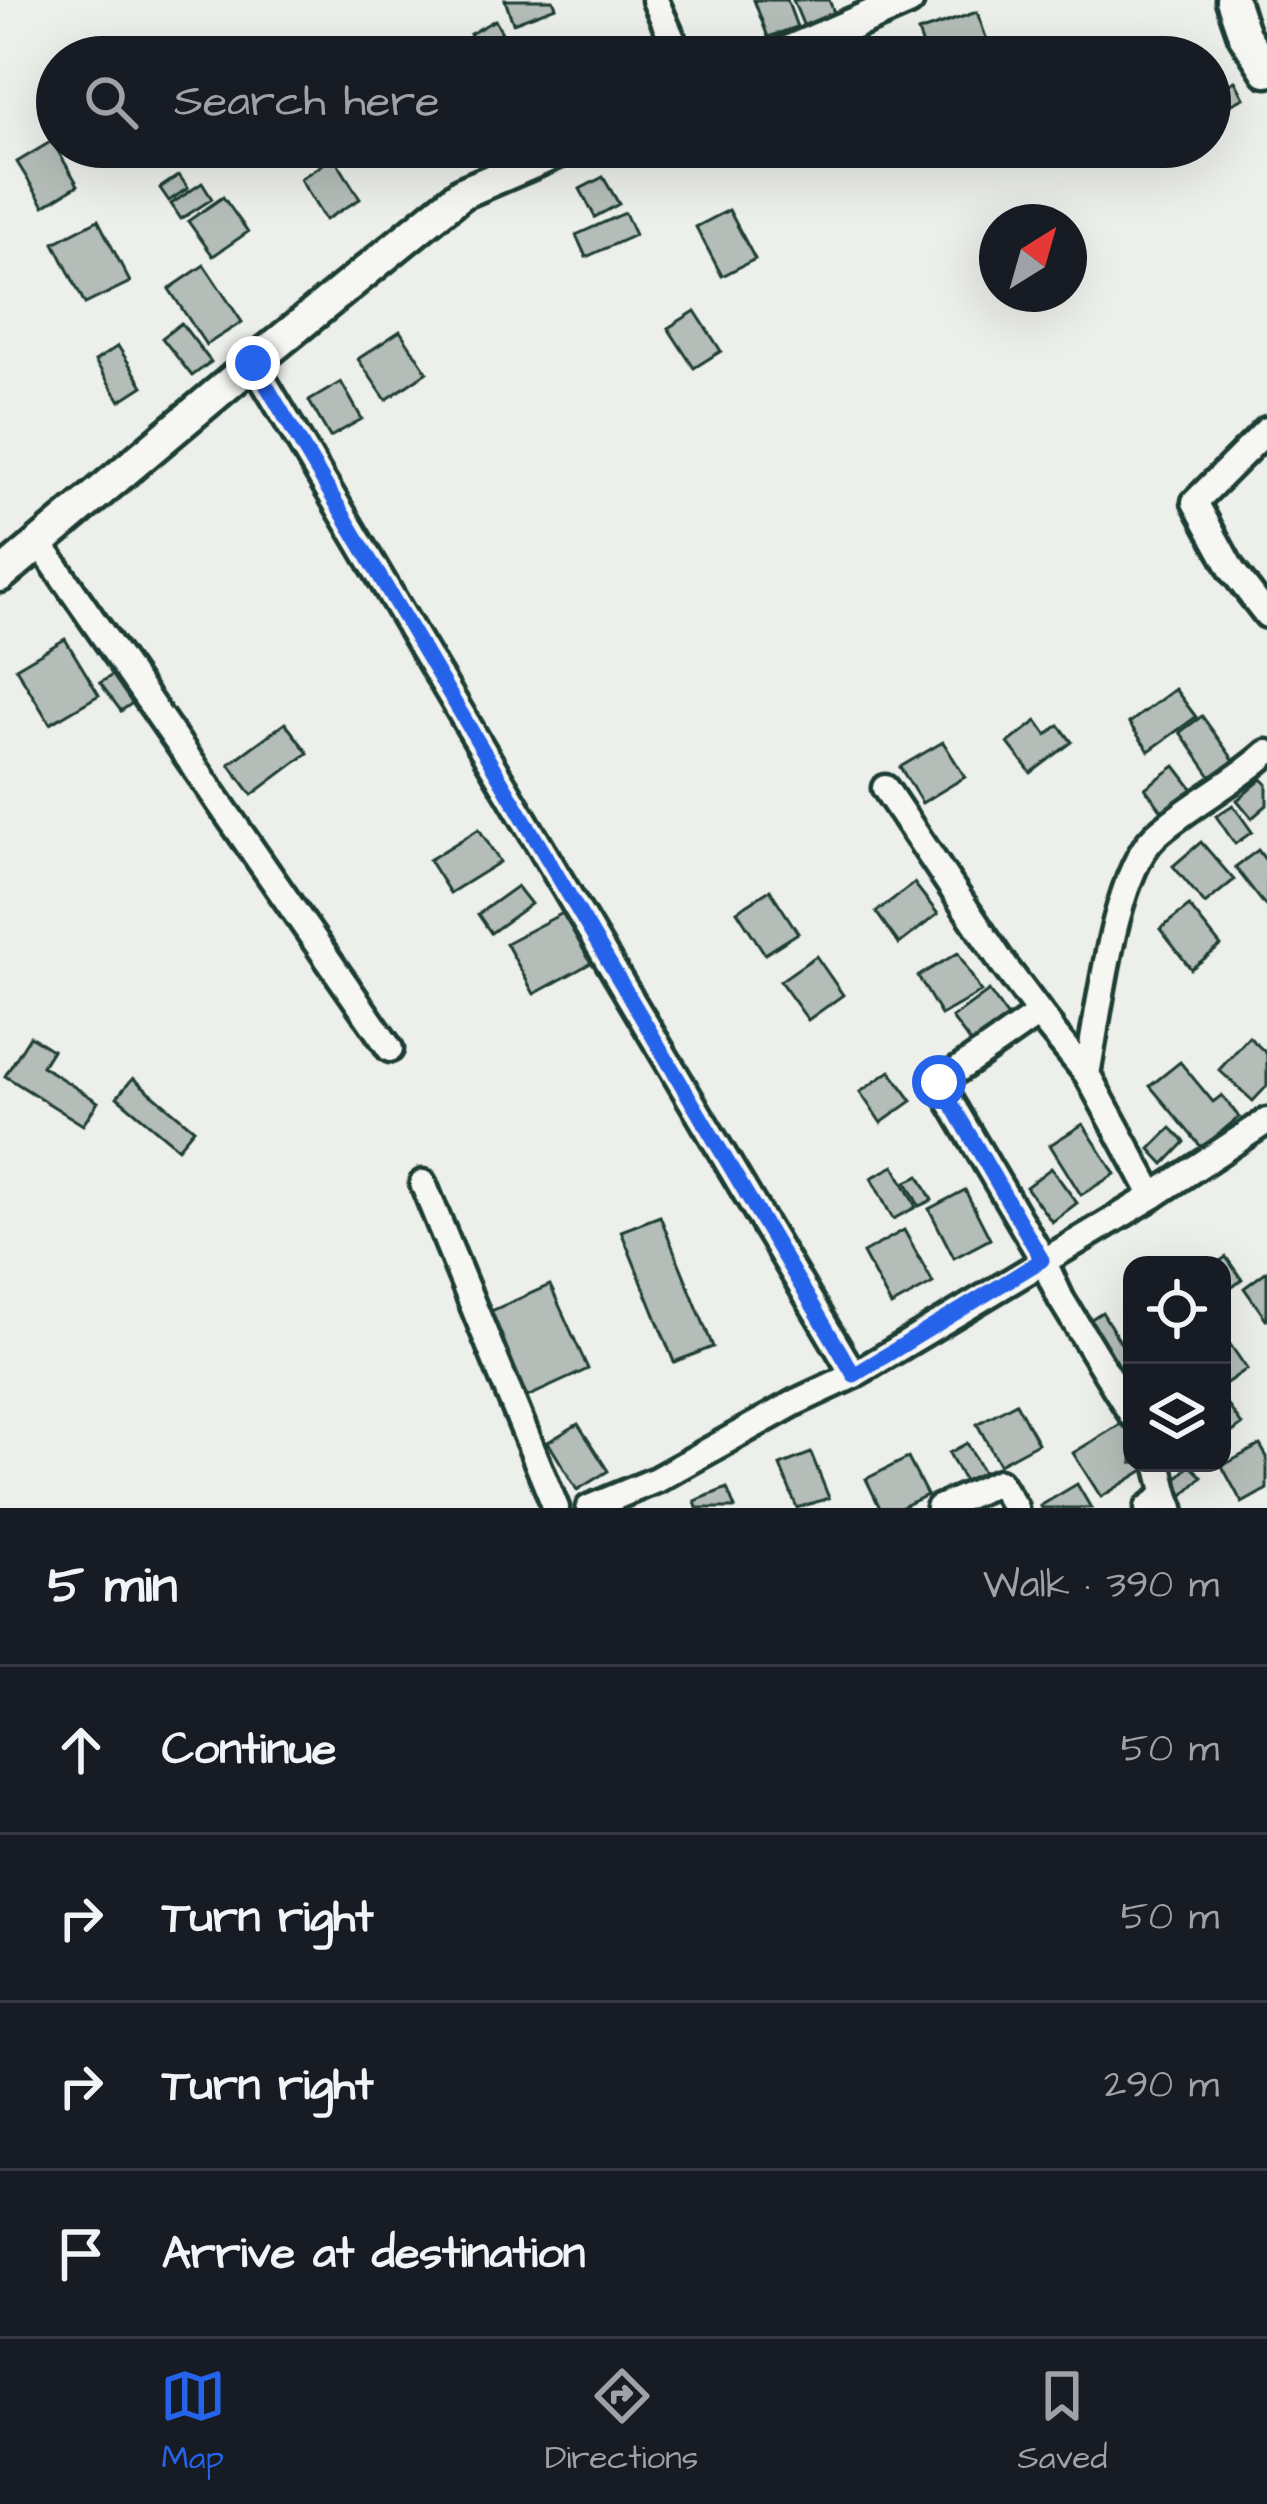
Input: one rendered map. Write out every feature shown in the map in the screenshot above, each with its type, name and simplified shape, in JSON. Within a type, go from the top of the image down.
[{"type":"street","points":[[655,0],[671,36]]},
{"type":"street","points":[[825,36],[908,0]]},
{"type":"street","points":[[1232,0],[1244,34],[1267,71]]},
{"type":"street","points":[[0,576],[462,193],[520,168]]},
{"type":"street","points":[[253,363],[854,1375]]},
{"type":"street","points":[[1267,430],[1195,502],[1232,570],[1267,615]]},
{"type":"street","points":[[40,544],[389,1049]]},
{"type":"street","points":[[1087,1074],[1124,890],[1153,838],[1240,778],[1267,753]]},
{"type":"street","points":[[885,788],[1003,964],[1087,1074],[1153,1196]]},
{"type":"street","points":[[1087,1074],[1038,1014],[939,1082],[1123,1400]]},
{"type":"street","points":[[590,1508],[656,1480],[854,1375],[1153,1196],[1267,1121]]},
{"type":"street","points":[[423,1183],[556,1508]]},
{"type":"street","points":[[1159,1472],[1162,1504]]},
{"type":"street","points":[[939,1508],[999,1482],[1015,1508]]},
{"type":"building","points":[[505,0],[553,0],[556,7],[513,23]]},
{"type":"building","points":[[754,0],[787,0],[797,27],[768,36]]},
{"type":"building","points":[[793,0],[829,0],[840,27],[808,36]]},
{"type":"building","points":[[977,12],[986,36],[919,36],[918,32]]},
{"type":"building","points":[[495,20],[504,36],[471,36]]},
{"type":"building","points":[[1235,81],[1244,98],[1231,104]]},
{"type":"building","points":[[36,151],[36,168],[68,168],[78,185],[44,206],[17,162]]},
{"type":"building","points":[[317,168],[341,168],[360,199],[325,220],[300,179]]},
{"type":"building","points":[[179,175],[188,188],[169,201],[160,188]]},
{"type":"building","points":[[603,177],[619,204],[595,217],[580,189]]},
{"type":"building","points":[[202,183],[212,199],[181,219],[171,204]]},
{"type":"building","points":[[223,197],[248,232],[213,256],[188,221]]},
{"type":"building","points":[[729,210],[755,259],[722,276],[696,227]]},
{"type":"building","points":[[625,213],[635,235],[586,257],[576,235]]},
{"type":"building","points":[[98,220],[130,282],[85,304],[54,243]]},
{"type":"building","points":[[204,265],[242,322],[206,345],[169,289]]},
{"type":"building","points":[[695,311],[721,351],[694,368],[668,328]]},
{"type":"building","points":[[181,323],[211,362],[192,376],[162,338]]},
{"type":"building","points":[[400,331],[427,372],[386,400],[358,359]]},
{"type":"building","points":[[118,346],[143,386],[120,401],[95,361]]},
{"type":"building","points":[[341,382],[362,419],[330,437],[309,401]]},
{"type":"building","points":[[65,639],[99,695],[50,724],[16,668]]},
{"type":"building","points":[[114,674],[134,702],[121,711],[100,683]]},
{"type":"building","points":[[1175,689],[1196,717],[1149,751],[1129,723]]},
{"type":"building","points":[[1202,716],[1240,769],[1217,785],[1180,732]]},
{"type":"building","points":[[1037,721],[1047,735],[1059,725],[1072,742],[1031,773],[1008,743]]},
{"type":"building","points":[[285,723],[308,753],[252,795],[229,764]]},
{"type":"building","points":[[943,742],[965,777],[922,803],[900,767]]},
{"type":"building","points":[[1175,766],[1198,796],[1168,819],[1145,788]]},
{"type":"building","points":[[1262,779],[1267,784],[1267,805],[1252,818],[1237,800]]},
{"type":"building","points":[[1233,805],[1252,832],[1235,844],[1216,816]]},
{"type":"building","points":[[479,829],[500,862],[450,893],[429,860]]},
{"type":"building","points":[[1201,842],[1234,880],[1205,904],[1173,866]]},
{"type":"building","points":[[1258,850],[1267,862],[1267,908],[1235,867]]},
{"type":"building","points":[[914,883],[938,914],[899,944],[876,912]]},
{"type":"building","points":[[517,886],[531,904],[491,933],[478,914]]},
{"type":"building","points":[[770,890],[798,933],[765,954],[737,911]]},
{"type":"building","points":[[1189,906],[1221,946],[1191,969],[1160,929]]},
{"type":"building","points":[[563,913],[591,963],[534,994],[506,943]]},
{"type":"building","points":[[958,953],[981,992],[941,1015],[918,976]]},
{"type":"building","points":[[816,956],[843,995],[808,1020],[780,981]]},
{"type":"building","points":[[989,991],[1009,1019],[972,1045],[952,1018]]},
{"type":"building","points":[[30,1036],[52,1050],[42,1066],[98,1102],[83,1125],[5,1076]]},
{"type":"building","points":[[1249,1037],[1267,1054],[1267,1086],[1253,1101],[1219,1070]]},
{"type":"building","points":[[1180,1062],[1213,1102],[1222,1095],[1239,1117],[1202,1148],[1150,1086]]},
{"type":"building","points":[[890,1071],[912,1101],[881,1123],[860,1092]]},
{"type":"building","points":[[133,1078],[194,1129],[178,1148],[117,1097]]},
{"type":"building","points":[[1083,1124],[1115,1174],[1081,1195],[1050,1145]]},
{"type":"building","points":[[1171,1128],[1185,1142],[1164,1164],[1150,1149]]},
{"type":"building","points":[[894,1166],[916,1207],[893,1219],[871,1178]]},
{"type":"building","points":[[1051,1168],[1077,1203],[1052,1222],[1026,1187]]},
{"type":"building","points":[[919,1176],[932,1200],[919,1206],[906,1182]]},
{"type":"building","points":[[965,1190],[990,1239],[954,1258],[929,1209]]},
{"type":"building","points":[[660,1216],[713,1347],[674,1362],[621,1231]]},
{"type":"building","points":[[904,1230],[933,1283],[891,1306],[863,1253]]},
{"type":"building","points":[[1231,1264],[1242,1280],[1231,1288]]},
{"type":"building","points":[[1267,1271],[1267,1319],[1266,1319],[1244,1288]]},
{"type":"building","points":[[550,1285],[588,1369],[527,1397],[489,1312]]},
{"type":"building","points":[[1102,1312],[1123,1344],[1123,1373],[1117,1377],[1085,1323]]},
{"type":"building","points":[[1231,1346],[1247,1369],[1231,1380]]},
{"type":"building","points":[[1016,1403],[1038,1443],[999,1464],[977,1424]]},
{"type":"building","points":[[1231,1410],[1242,1425],[1231,1433]]},
{"type":"building","points":[[1123,1422],[1123,1472],[1141,1472],[1101,1497],[1073,1453]]},
{"type":"building","points":[[578,1424],[608,1471],[577,1490],[548,1442]]},
{"type":"building","points":[[967,1443],[987,1480],[969,1490],[949,1453]]},
{"type":"building","points":[[1260,1445],[1267,1457],[1267,1489],[1242,1503],[1225,1472],[1231,1472],[1231,1461]]},
{"type":"building","points":[[811,1453],[829,1498],[797,1508],[780,1465]]},
{"type":"building","points":[[908,1458],[927,1495],[900,1508],[880,1508],[866,1479]]},
{"type":"building","points":[[1183,1472],[1202,1477],[1182,1496],[1170,1485]]},
{"type":"building","points":[[1077,1484],[1091,1508],[1041,1508],[1040,1506]]},
{"type":"building","points":[[727,1488],[735,1508],[697,1508],[695,1501]]},
{"type":"route","points":[[253,363],[854,1375],[1042,1260],[939,1082]]}]
